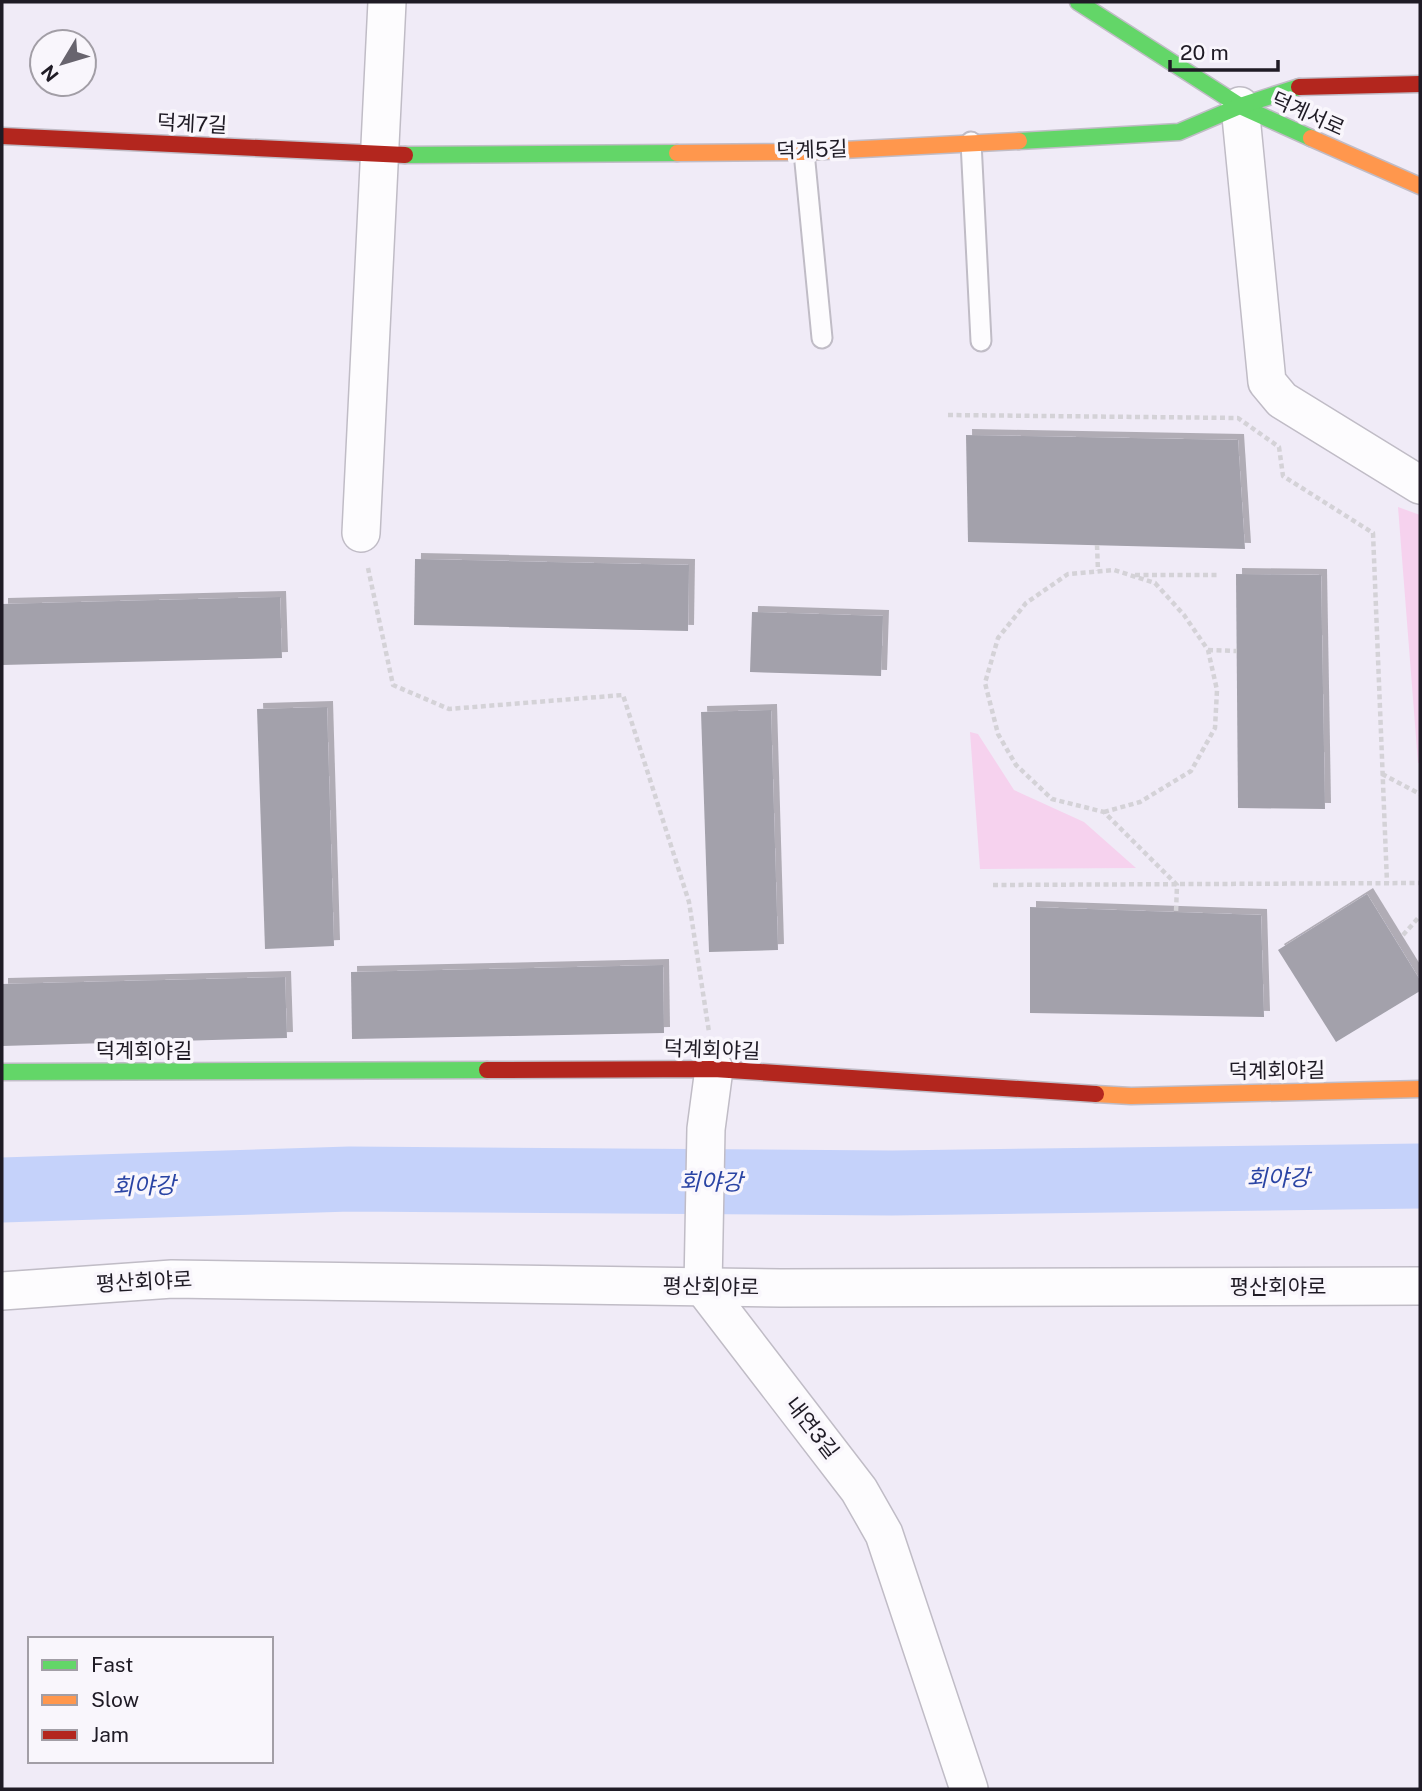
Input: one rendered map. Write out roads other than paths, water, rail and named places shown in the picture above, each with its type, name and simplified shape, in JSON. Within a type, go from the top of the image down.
[{"type":"street","points":[[361,533],[387,2]]},
{"type":"street","name":"덕계서로","points":[[1078,2],[1240,106],[1420,186]]},
{"type":"street","name":"덕계5길","points":[[379,155],[804,152],[1179,132],[1240,106],[1307,84],[1420,84]]},
{"type":"street","points":[[1240,106],[1267,383],[1282,400],[1420,485]]},
{"type":"street","name":"덕계7길","points":[[2,136],[379,155]]},
{"type":"street","points":[[703,1287],[706,1129],[715,1069]]},
{"type":"street","name":"덕계회야길","points":[[2,1072],[715,1069],[1131,1096],[1420,1089]]},
{"type":"street","name":"평산회야로","points":[[2,1291],[172,1279],[703,1287],[1420,1286]]},
{"type":"street","name":"내연3길","points":[[703,1287],[859,1490],[884,1534],[970,1789]]},
{"type":"lane","points":[[971,142],[981,341]]},
{"type":"lane","points":[[804,152],[822,338]]},
{"type":"waterway","name":"회야강","points":[[2,1190],[350,1179],[892,1183],[1420,1176]]}]
